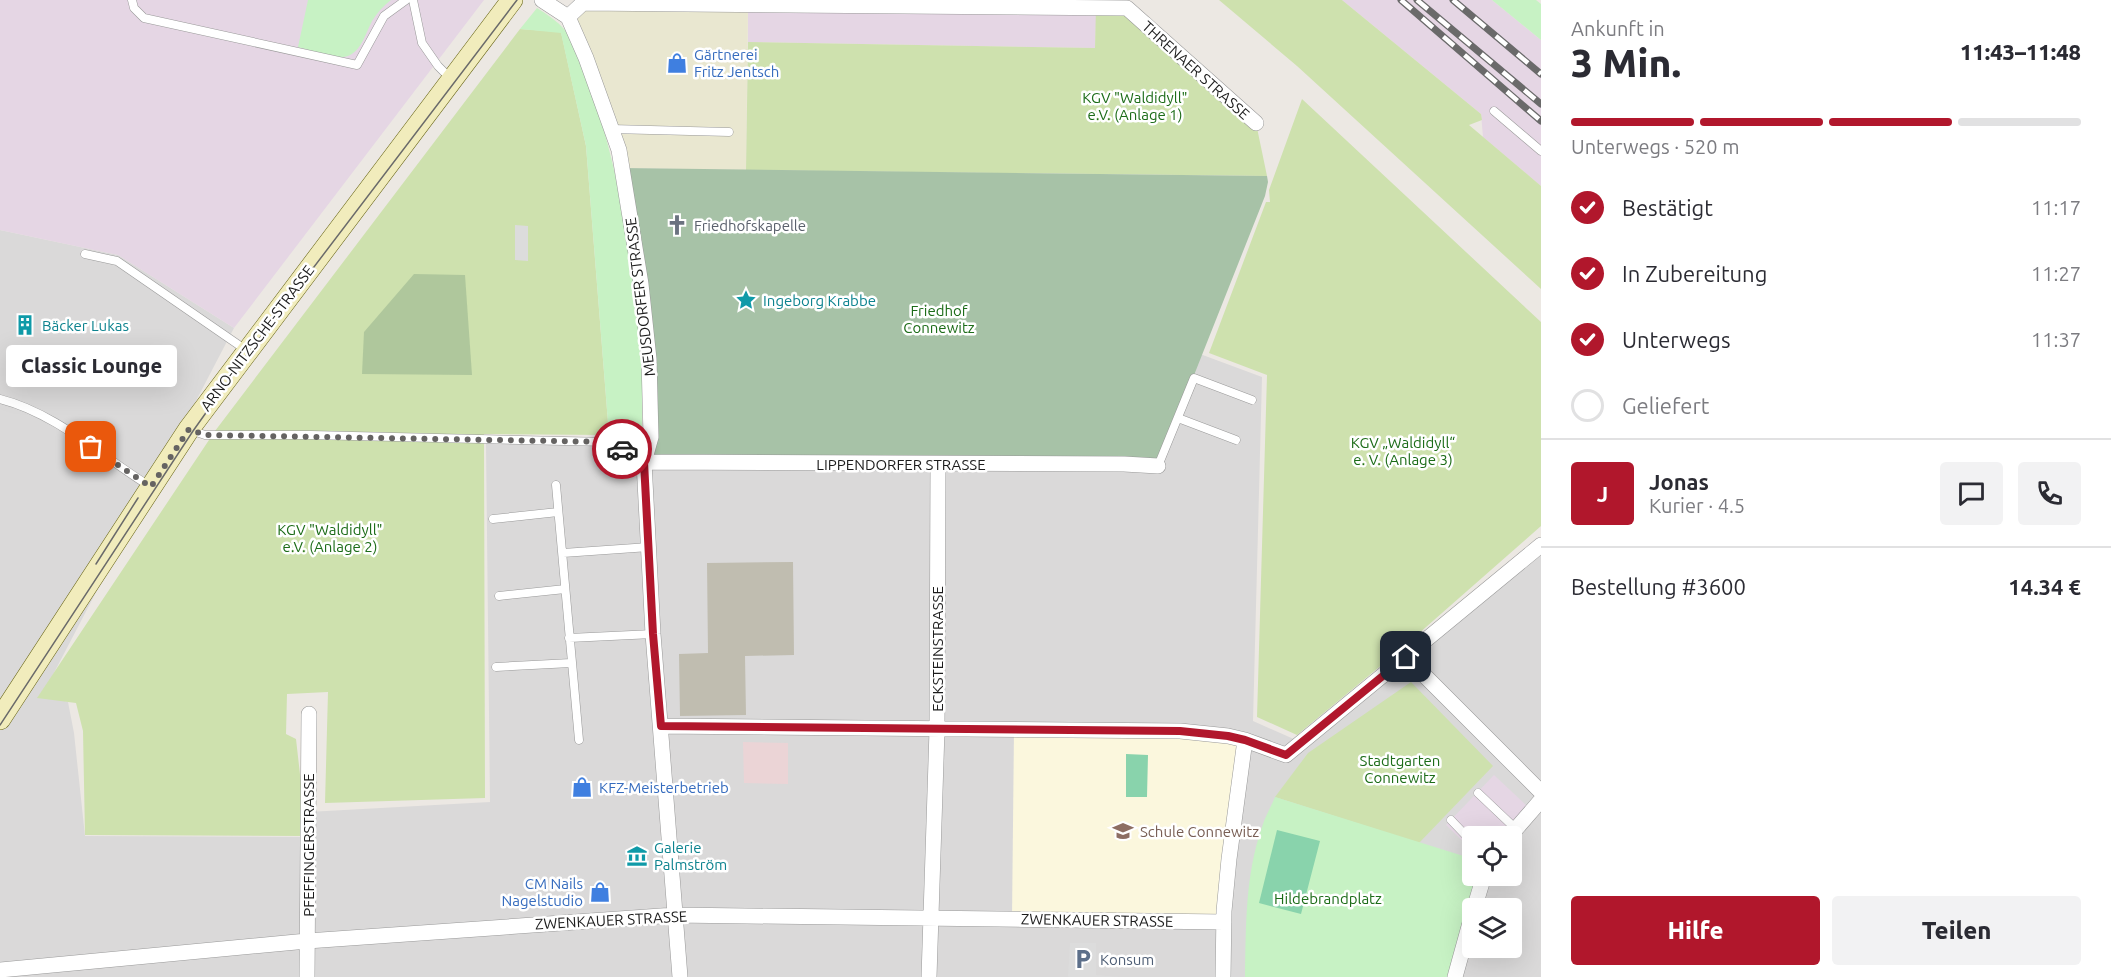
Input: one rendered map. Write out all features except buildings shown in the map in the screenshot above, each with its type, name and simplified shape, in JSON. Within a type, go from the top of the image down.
[{"type":"main road","name":"ARNO-NITZSCHE-STRASSE","points":[[1,715],[189,429],[512,0]]},
{"type":"street","points":[[542,0],[568,17]]},
{"type":"street","name":"THRENAER STRASSE","points":[[568,17],[583,3],[1038,3],[1127,8],[1256,123]]},
{"type":"street","name":"MEUSDORFER STRASSE","points":[[568,17],[586,58],[619,150],[631,217],[645,322],[649,359],[651,437],[644,462],[648,547],[680,977]]},
{"type":"street","name":"LIPPENDORFER STRASSE","points":[[644,462],[1158,466]]},
{"type":"street","name":"ECKSTEINSTRASSE","points":[[930,977],[937,730],[938,465]]},
{"type":"street","points":[[661,726],[1180,731],[1228,736],[1286,755],[1541,545]]},
{"type":"street","points":[[1406,657],[1541,792]]},
{"type":"street","name":"PFEFFINGERSTRASSE","points":[[307,977],[309,714]]},
{"type":"street","points":[[1223,977],[1228,859],[1245,740]]},
{"type":"street","points":[[1518,826],[1541,800]]},
{"type":"street","name":"ZWENKAUER STRASSE","points":[[0,970],[51,971],[307,941],[675,915],[1224,922]]},
{"type":"street","points":[[1455,977],[1462,953]]},
{"type":"lane","points":[[132,0],[134,8],[144,18],[357,65],[384,16],[406,0]]},
{"type":"lane","points":[[413,0],[422,43],[451,80]]},
{"type":"lane","points":[[1494,111],[1541,151]]},
{"type":"lane","points":[[611,129],[729,132]]},
{"type":"lane","points":[[85,254],[117,261],[248,351]]},
{"type":"lane","points":[[1158,466],[1194,378],[1252,400]]},
{"type":"lane","points":[[0,399],[13,402],[52,420],[151,487]]},
{"type":"lane","points":[[1178,417],[1236,440]]},
{"type":"lane","points":[[189,429],[205,435],[609,442],[644,462]]},
{"type":"lane","points":[[556,485],[579,740]]},
{"type":"lane","points":[[493,519],[558,512]]},
{"type":"lane","points":[[562,553],[648,547]]},
{"type":"lane","points":[[500,596],[565,589]]},
{"type":"lane","points":[[569,638],[653,634]]},
{"type":"lane","points":[[496,667],[571,663]]},
{"type":"lane","points":[[1478,793],[1506,826]]},
{"type":"lane","points":[[1451,820],[1462,832]]},
{"type":"shaded area","points":[[0,0],[484,0],[234,328],[118,255],[0,230]]},
{"type":"shaded area","points":[[748,0],[1097,0],[1095,48],[748,42]]},
{"type":"shaded area","points":[[1342,0],[1492,0],[1541,40],[1541,186],[1483,137],[1481,114]]},
{"type":"shaded area","points":[[583,3],[748,5],[746,170],[622,168],[568,17]]},
{"type":"shaded area","points":[[515,225],[528,226],[528,261],[515,260]]},
{"type":"shaded area","points":[[0,230],[118,255],[234,328],[45,690],[50,697],[68,702],[74,733],[85,836],[308,837],[308,812],[490,802],[486,443],[607,445],[642,464],[1200,354],[1262,377],[1253,721],[1296,740],[1541,540],[1541,977],[0,977]]},
{"type":"shaded area","points":[[793,562],[794,655],[745,656],[746,715],[680,716],[679,654],[708,653],[707,563]]},
{"type":"shaded area","name":"Schule Connewitz","points":[[1014,730],[1245,740],[1224,922],[1012,919]]},
{"type":"shaded area","points":[[743,742],[788,743],[788,784],[744,783]]},
{"type":"shaded area","points":[[1494,775],[1528,807],[1510,826],[1462,826],[1462,840],[1446,825]]},
{"type":"shaded area","name":"Konsum","points":[[1070,943],[1096,943],[1096,975],[1119,977],[1068,977]]},
{"type":"green space","points":[[308,0],[391,0],[374,18],[355,52],[343,57],[335,57],[298,47]]},
{"type":"green space","points":[[1219,0],[1342,0],[1481,114],[1482,120],[1469,125],[1541,186],[1541,289],[1297,66]]},
{"type":"green space","points":[[1492,0],[1536,0],[1541,4],[1541,40]]},
{"type":"green space","name":"KGV \"Waldidyll\" e.V. (Anlage 1)","points":[[1096,7],[1127,8],[1256,123],[1267,176],[746,170],[748,42],[1095,48]]},
{"type":"green space","points":[[537,8],[562,27],[577,48],[589,79],[615,172],[628,236],[637,300],[642,365],[642,438],[609,435],[586,146],[561,33],[520,29]]},
{"type":"green space","name":"KGV \"Waldidyll\" e.V. (Anlage 2)","points":[[520,29],[561,32],[586,146],[609,435],[484,434],[485,798],[325,803],[328,692],[287,694],[286,734],[296,739],[307,836],[85,835],[83,731],[76,703],[37,698],[215,431]]},
{"type":"green space","name":"KGV „Waldidyll“ e. V. (Anlage 3)","points":[[1302,99],[1541,322],[1541,526],[1401,649],[1297,735],[1257,717],[1267,375],[1209,353],[1266,202],[1270,202],[1269,190]]},
{"type":"green space","name":"Friedhof Connewitz","points":[[622,168],[1267,176],[1268,182],[1265,196],[1158,466],[644,462],[651,437]]},
{"type":"green space","points":[[414,274],[465,275],[472,375],[362,374],[364,332]]},
{"type":"green space","name":"Stadtgarten Connewitz","points":[[1411,682],[1493,766],[1419,843],[1275,797],[1308,753]]},
{"type":"green space","points":[[1126,754],[1148,755],[1147,797],[1126,797]]},
{"type":"green space","name":"Hildebrandplatz","points":[[1275,797],[1462,856],[1462,886],[1474,886],[1471,898],[1462,898],[1462,928],[1448,977],[1245,977],[1249,882],[1263,823]]},
{"type":"green space","points":[[1277,830],[1320,841],[1301,914],[1259,903]]},
{"type":"tram line","points":[[0,725],[193,431],[247,355],[517,0]]},
{"type":"tram line","points":[[96,564],[138,498]]},
{"type":"railway","points":[[1401,0],[1541,121]]},
{"type":"railway","points":[[1417,0],[1541,104]]},
{"type":"railway","points":[[1453,0],[1541,74]]},
{"type":"way so far","points":[[91,447],[151,487],[189,429],[205,435],[311,435],[609,442],[622,449]]},
{"type":"place","name":"Gärtnerei Fritz Jentsch","points":[[677,63]]},
{"type":"place","name":"Friedhofskapelle","points":[[677,225]]},
{"type":"place","name":"Ingeborg Krabbe","points":[[746,300]]},
{"type":"place","name":"Bäcker Lukas","points":[[25,325]]},
{"type":"place","name":"Classic Lounge","points":[[91,447]]},
{"type":"place","name":"KFZ-Meisterbetrieb","points":[[582,787]]},
{"type":"place","name":"Schule Connewitz","points":[[1123,831]]},
{"type":"place","name":"Galerie Palmström","points":[[637,856]]},
{"type":"place","name":"CM Nails Nagelstudio","points":[[600,892]]},
{"type":"place","name":"Konsum","points":[[1083,959]]},
{"type":"route","points":[[622,449],[644,462],[653,634],[661,726],[1180,731],[1228,736],[1286,755],[1406,657]]}]
